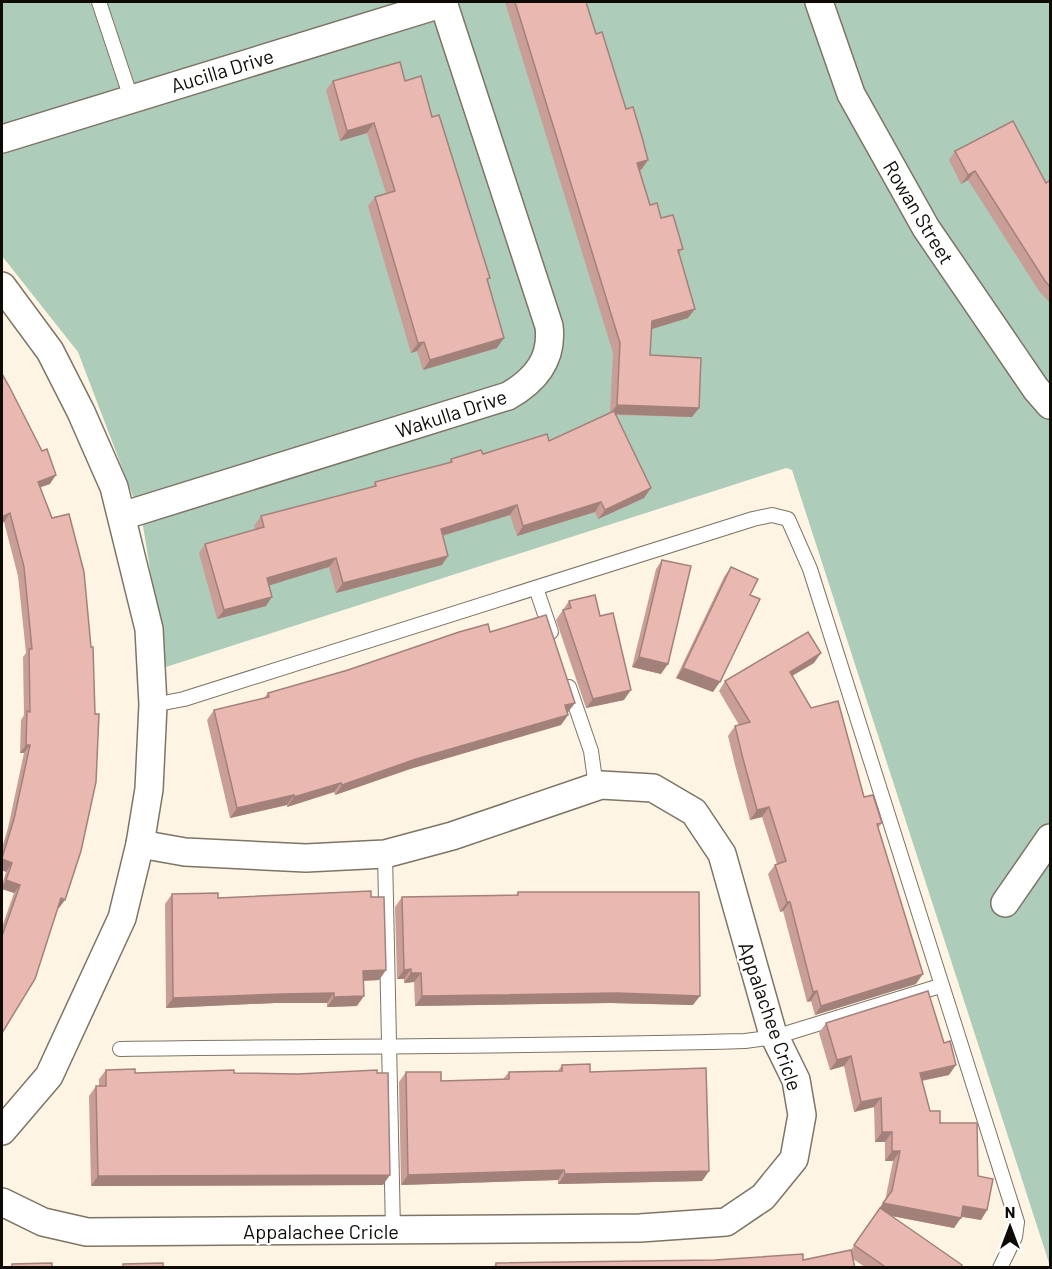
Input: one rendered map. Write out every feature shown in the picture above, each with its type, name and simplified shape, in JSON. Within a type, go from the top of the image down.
[{"type":"street","name":"Aucilla Drive","points":[[2,139],[443,2]]},
{"type":"street","name":"Wakulla Drive","points":[[122,516],[508,396],[522,388],[542,368],[549,346],[549,326],[443,2]]},
{"type":"street","name":"Rowan Street","points":[[819,2],[851,94],[926,228],[1036,389],[1050,405]]},
{"type":"street","points":[[2,286],[50,351],[110,476],[149,629],[153,705],[149,789],[140,844],[122,918],[49,1076],[2,1131]]},
{"type":"street","name":"Appalachee Cricle","points":[[3,1208],[43,1222],[87,1232],[640,1228],[726,1222],[763,1197],[794,1159],[802,1115],[796,1080],[775,1037],[748,952],[722,854],[694,812],[653,788],[601,785],[452,837],[385,854],[306,858],[184,852],[140,844]]},
{"type":"street","points":[[1005,903],[1050,838]]},
{"type":"lane","points":[[99,2],[131,98]]},
{"type":"lane","points":[[153,705],[184,699],[753,519],[772,515],[788,519],[810,569],[940,986],[1017,1222],[1015,1238],[1000,1268]]},
{"type":"lane","points":[[537,588],[555,642]]},
{"type":"lane","points":[[565,675],[591,751],[596,787]]},
{"type":"lane","points":[[385,854],[387,1045],[393,1230]]},
{"type":"lane","points":[[120,1049],[387,1045],[535,1047],[745,1041],[775,1037],[940,986]]},
{"type":"green space","points":[[2,2],[1050,2],[1050,1266],[792,470],[786,468],[166,667],[142,520],[78,352],[2,256]]},
{"type":"building","points":[[515,2],[586,2],[596,34],[602,32],[626,109],[633,107],[642,137],[648,160],[637,163],[650,205],[657,203],[661,218],[673,215],[683,249],[678,250],[695,309],[652,321],[650,355],[701,358],[699,408],[617,405],[620,343]]},
{"type":"building","points":[[400,62],[405,81],[421,76],[432,117],[439,115],[490,278],[487,279],[504,338],[430,360],[424,342],[418,343],[375,197],[395,191],[374,123],[347,131],[333,81]]},
{"type":"building","points":[[1013,121],[1046,183],[1050,180],[1050,287],[975,171],[968,175],[955,151]]},
{"type":"building","points":[[2,374],[42,451],[47,449],[56,475],[38,482],[52,518],[69,514],[84,572],[91,647],[93,647],[95,714],[99,714],[96,782],[81,851],[65,900],[61,898],[35,979],[2,1033],[2,936],[20,885],[6,880],[12,863],[2,858],[14,819],[30,745],[26,745],[27,711],[30,712],[29,649],[32,649],[24,567],[10,513],[2,517]]},
{"type":"building","points":[[614,411],[651,488],[605,510],[601,502],[523,526],[517,505],[441,529],[448,556],[343,583],[336,558],[267,578],[272,597],[224,610],[205,544],[264,527],[261,516],[376,486],[375,482],[452,462],[451,459],[481,450],[483,454],[547,434],[549,441]]},
{"type":"building","points":[[662,560],[691,566],[668,664],[639,657]]},
{"type":"building","points":[[731,567],[758,579],[750,595],[760,599],[720,682],[683,668]]},
{"type":"building","points":[[595,595],[600,616],[613,613],[631,690],[593,699],[563,610],[571,608],[569,601]]},
{"type":"building","points":[[546,615],[575,703],[565,705],[568,715],[416,759],[342,785],[341,783],[294,797],[294,795],[237,808],[214,710],[269,697],[268,693],[348,670],[459,632],[488,624],[490,632]]},
{"type":"building","points":[[808,632],[821,653],[790,672],[811,708],[838,701],[864,797],[873,795],[882,823],[877,824],[923,974],[821,1006],[817,991],[813,992],[790,902],[787,902],[775,865],[786,861],[769,807],[757,810],[742,755],[735,726],[750,722],[725,681]]},
{"type":"building","points":[[371,891],[371,897],[384,897],[386,970],[363,971],[364,996],[334,997],[334,993],[173,998],[172,894],[218,893],[218,898]]},
{"type":"building","points":[[518,892],[699,892],[700,996],[617,993],[422,996],[421,973],[411,973],[411,969],[404,970],[402,897],[518,895]]},
{"type":"building","points":[[928,991],[944,1043],[950,1041],[956,1065],[920,1073],[930,1111],[940,1111],[940,1123],[977,1123],[978,1176],[993,1179],[987,1210],[963,1206],[961,1218],[883,1203],[892,1191],[900,1151],[892,1151],[892,1132],[882,1132],[881,1098],[861,1102],[851,1056],[837,1060],[826,1023]]},
{"type":"building","points":[[590,1064],[590,1072],[706,1068],[709,1171],[565,1174],[564,1170],[408,1175],[406,1072],[441,1072],[441,1081],[509,1079],[509,1072],[562,1071],[562,1065]]},
{"type":"building","points":[[135,1069],[135,1073],[234,1070],[234,1073],[298,1074],[377,1070],[377,1073],[388,1073],[390,1175],[98,1176],[96,1086],[106,1086],[106,1070]]},
{"type":"building","points":[[880,1208],[962,1265],[961,1268],[887,1268],[854,1245]]},
{"type":"building","points":[[851,1250],[855,1268],[496,1268],[496,1263],[715,1260],[803,1254],[803,1260]]},
{"type":"building","points":[[52,1263],[52,1268],[12,1268],[12,1264]]},
{"type":"building","points":[[163,1263],[163,1268],[123,1268],[123,1264]]}]
